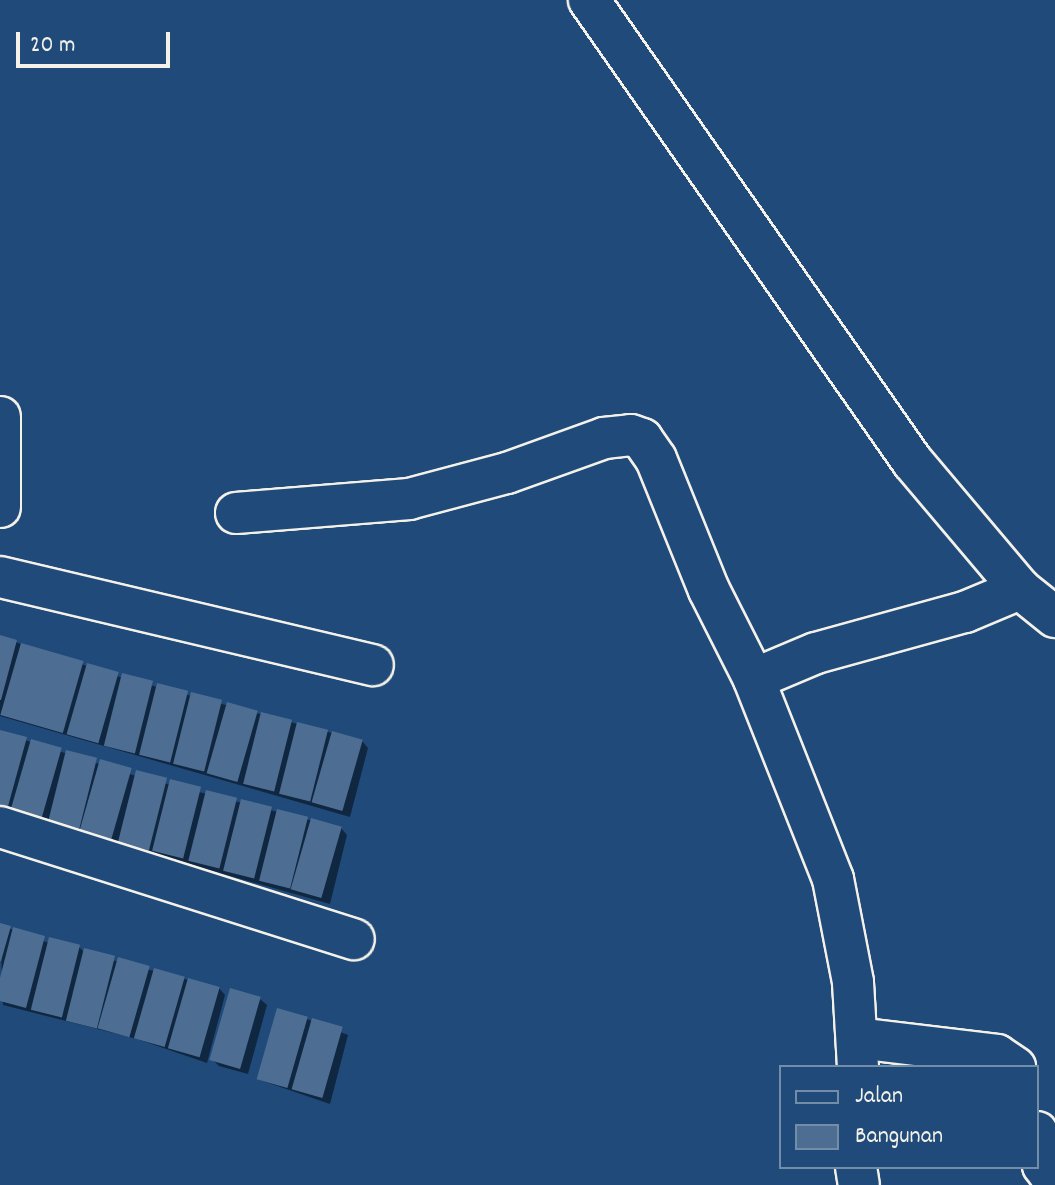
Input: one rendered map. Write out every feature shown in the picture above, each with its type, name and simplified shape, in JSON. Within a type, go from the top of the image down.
[{"type":"street","points":[[589,0],[912,461],[1020,589],[1055,617]]},
{"type":"street","points":[[0,417],[0,507]]},
{"type":"street","points":[[236,513],[409,499],[507,473],[604,438],[631,435],[642,439],[656,459],[709,590],[754,679],[833,879],[845,932],[857,1052],[997,1055],[1012,1065]]},
{"type":"street","points":[[0,577],[373,665]]},
{"type":"street","points":[[754,679],[816,653],[965,612],[1020,589]]},
{"type":"street","points":[[0,827],[354,939]]},
{"type":"street","points":[[1039,1143],[1043,1165],[1055,1182]]},
{"type":"building","points":[[0,635],[17,640],[1,700],[0,700]]},
{"type":"building","points":[[21,643],[83,661],[63,733],[0,715]]},
{"type":"building","points":[[87,663],[119,672],[98,743],[67,734]]},
{"type":"building","points":[[122,673],[153,681],[135,754],[104,746]]},
{"type":"building","points":[[157,683],[188,691],[170,763],[139,755]]},
{"type":"building","points":[[191,692],[222,700],[204,772],[173,764]]},
{"type":"building","points":[[227,702],[258,711],[237,782],[207,773]]},
{"type":"building","points":[[261,712],[292,720],[274,792],[243,784]]},
{"type":"building","points":[[297,722],[328,730],[310,802],[279,794]]},
{"type":"building","points":[[0,730],[27,737],[7,810],[0,808]]},
{"type":"building","points":[[332,731],[363,740],[342,811],[312,802]]},
{"type":"building","points":[[31,739],[62,748],[41,820],[10,811]]},
{"type":"building","points":[[66,750],[97,758],[79,829],[48,821]]},
{"type":"building","points":[[100,759],[132,768],[111,839],[80,830]]},
{"type":"building","points":[[136,770],[167,778],[149,851],[118,843]]},
{"type":"building","points":[[170,779],[201,787],[183,859],[152,851]]},
{"type":"building","points":[[206,790],[237,798],[219,869],[188,861]]},
{"type":"building","points":[[241,799],[272,807],[254,879],[223,871]]},
{"type":"building","points":[[277,809],[308,817],[290,889],[259,881]]},
{"type":"building","points":[[311,818],[342,827],[321,898],[291,889]]},
{"type":"building","points":[[0,923],[11,926],[1,961],[0,961]]},
{"type":"building","points":[[13,927],[45,936],[26,1008],[0,1001],[0,978]]},
{"type":"building","points":[[49,937],[80,945],[62,1018],[31,1010]]},
{"type":"building","points":[[84,948],[115,956],[97,1029],[66,1021]]},
{"type":"building","points":[[118,957],[150,966],[129,1037],[98,1028]]},
{"type":"building","points":[[154,968],[185,977],[165,1047],[134,1038]]},
{"type":"building","points":[[188,978],[220,987],[200,1057],[168,1048]]},
{"type":"building","points":[[230,988],[261,997],[240,1069],[209,1060]]},
{"type":"building","points":[[277,1008],[308,1017],[287,1088],[257,1079]]},
{"type":"building","points":[[312,1018],[343,1027],[322,1098],[292,1089]]}]
